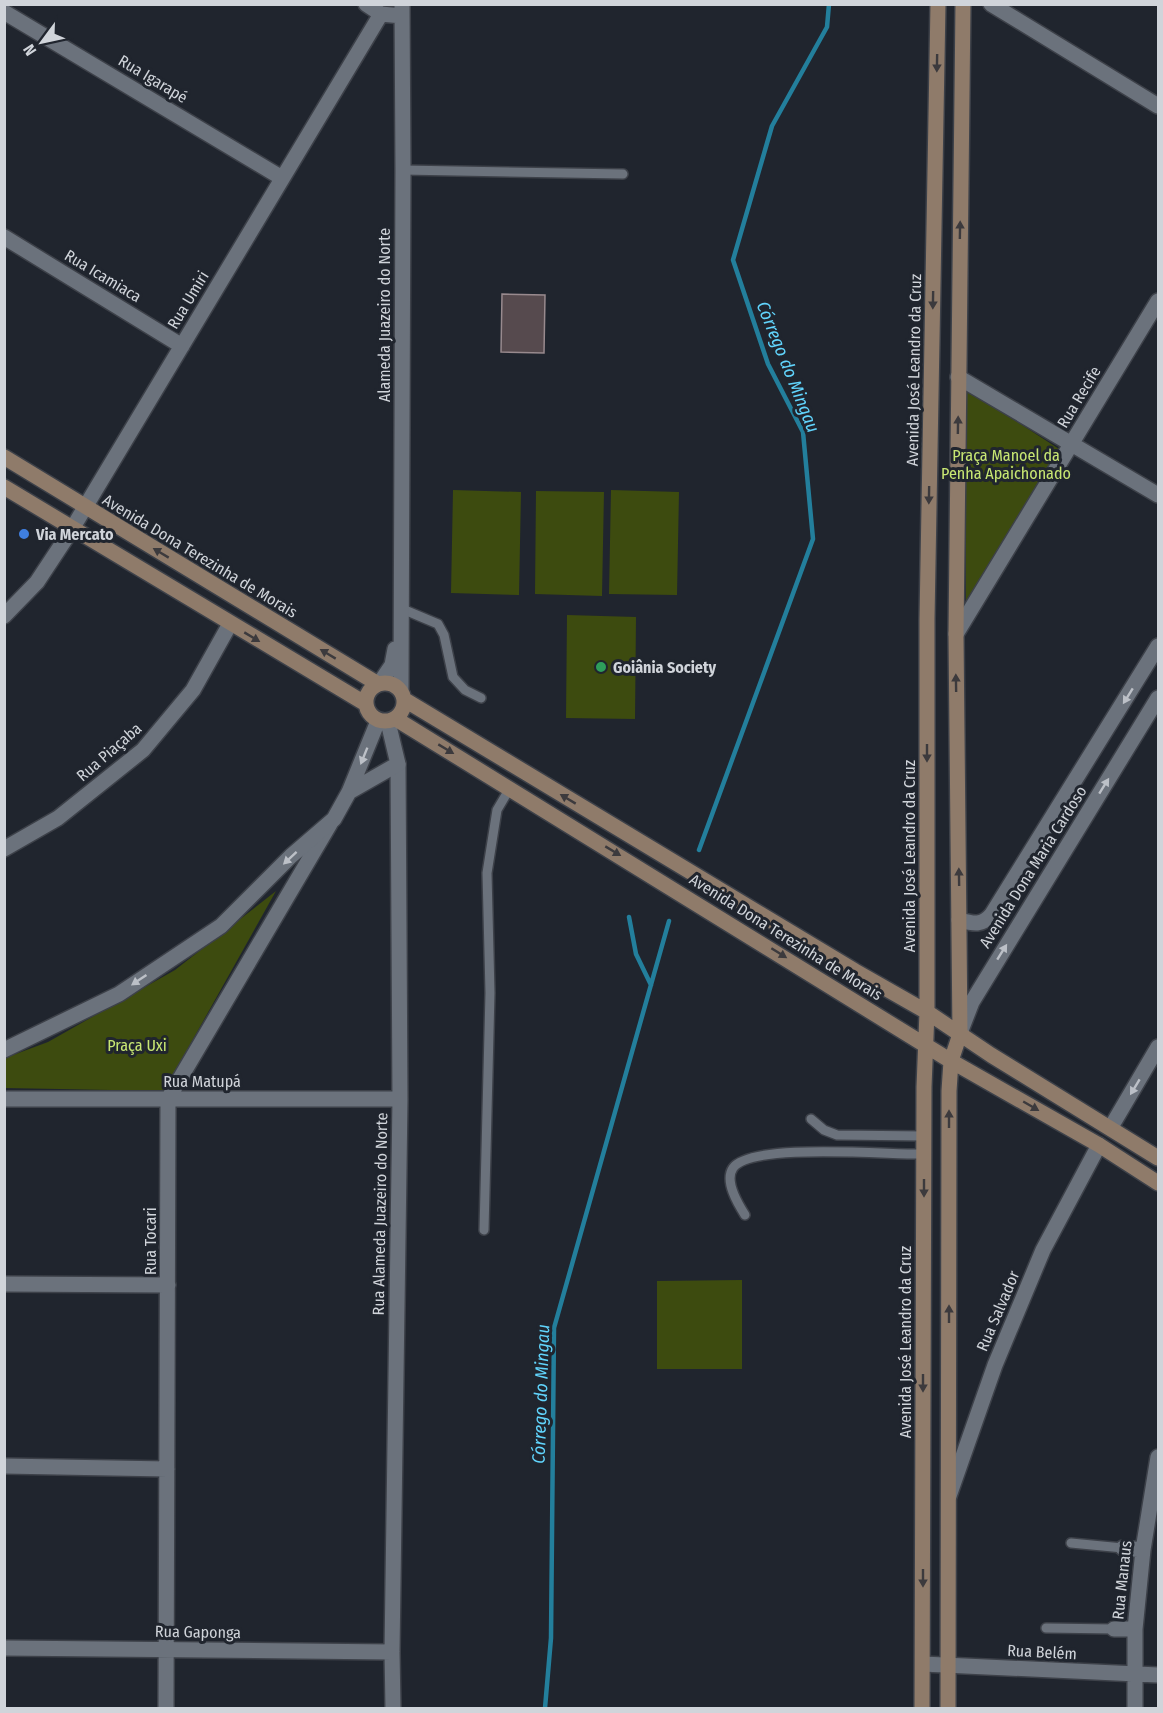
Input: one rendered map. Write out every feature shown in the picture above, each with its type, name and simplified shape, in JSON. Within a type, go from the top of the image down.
[{"type":"main road","name":"Avenida José Leandro da Cruz","points":[[922,1708],[924,1136],[927,1012],[927,619],[938,4]]},
{"type":"main road","points":[[960,1034],[956,634],[963,4]]},
{"type":"main road","name":"Avenida Dona Terezinha de Morais","points":[[4,457],[378,684]]},
{"type":"main road","points":[[4,487],[366,704]]},
{"type":"main road","points":[[378,684],[391,684],[403,695],[403,711],[388,720],[369,714],[366,704],[369,692],[378,684]]},
{"type":"main road","name":"Avenida Dona Terezinha de Morais","points":[[403,695],[855,971],[927,1012],[1158,1158]]},
{"type":"main road","name":"Avenida Dona Terezinha de Morais","points":[[388,720],[510,788],[926,1046],[1099,1145],[1158,1183]]},
{"type":"main road","name":"Avenida Dona Maria Cardoso","points":[[951,1061],[960,1034]]},
{"type":"main road","points":[[948,1708],[949,1091],[951,1061]]},
{"type":"street","points":[[366,4],[381,14],[402,10]]},
{"type":"street","points":[[991,4],[1158,106]]},
{"type":"street","name":"Alameda Juazeiro do Norte","points":[[402,10],[400,626],[403,695]]},
{"type":"street","name":"Rua Igarapé","points":[[4,12],[282,178]]},
{"type":"street","name":"Rua Umiri","points":[[4,616],[37,582],[86,507],[381,14]]},
{"type":"street","name":"Rua Icamiaca","points":[[4,237],[182,346]]},
{"type":"street","name":"Rua Recife","points":[[956,634],[1158,301]]},
{"type":"street","points":[[958,377],[1158,495]]},
{"type":"street","name":"Rua Piaçaba","points":[[4,849],[58,818],[143,750],[193,690],[230,624]]},
{"type":"street","name":"Alameda Juazeiro do Norte","points":[[378,684],[392,665],[400,626]]},
{"type":"street","name":"Avenida Dona Maria Cardoso","points":[[959,920],[981,923],[987,921],[1158,646]]},
{"type":"street","name":"Avenida Dona Maria Cardoso","points":[[960,1034],[972,1002],[1158,698]]},
{"type":"street","points":[[168,1099],[349,792],[388,720]]},
{"type":"street","name":"Rua Alameda Juazeiro do Norte","points":[[388,720],[398,764],[400,1099],[393,1708]]},
{"type":"street","points":[[349,792],[398,764]]},
{"type":"street","points":[[4,1050],[119,994],[221,926],[291,856],[333,819]]},
{"type":"street","points":[[1111,1127],[1158,1047]]},
{"type":"street","name":"Rua Matupá","points":[[4,1099],[400,1099]]},
{"type":"street","name":"Rua Tocari","points":[[166,1708],[168,1099]]},
{"type":"street","name":"Rua Salvador","points":[[948,1499],[995,1365],[1039,1260],[1099,1145]]},
{"type":"street","points":[[4,1284],[168,1285]]},
{"type":"street","name":"Rua Manaus","points":[[1135,1708],[1135,1629],[1143,1550],[1158,1457]]},
{"type":"street","points":[[4,1466],[167,1469]]},
{"type":"street","points":[[1124,1548],[1143,1550]]},
{"type":"street","points":[[1114,1629],[1135,1629]]},
{"type":"street","name":"Rua Gaponga","points":[[4,1648],[392,1652]]},
{"type":"street","name":"Rua Belém","points":[[923,1664],[1158,1675]]},
{"type":"lane","points":[[403,170],[622,174]]},
{"type":"lane","points":[[400,608],[438,624],[444,635],[453,677],[465,690],[481,698]]},
{"type":"lane","points":[[484,1230],[490,993],[487,873],[497,810],[510,788]]},
{"type":"lane","points":[[811,1119],[824,1130],[837,1135],[924,1136]]},
{"type":"lane","points":[[745,1215],[738,1205],[730,1180],[731,1170],[745,1160],[785,1152],[841,1151],[924,1154]]},
{"type":"lane","points":[[1071,1543],[1124,1548]]},
{"type":"lane","points":[[1046,1628],[1114,1629]]},
{"type":"green space","name":"Praça Manoel da Penha Apaichonado","points":[[965,388],[1062,451],[966,601]]},
{"type":"green space","points":[[453,490],[521,492],[519,595],[451,593]]},
{"type":"green space","points":[[611,490],[679,492],[677,595],[609,594]]},
{"type":"green space","points":[[536,491],[604,492],[602,596],[535,594]]},
{"type":"green space","name":"Goiânia Society","points":[[567,615],[636,617],[635,719],[566,718]]},
{"type":"green space","name":"Praça Uxi","points":[[276,891],[164,1091],[5,1088],[5,1058],[48,1042],[175,970]]},
{"type":"green space","points":[[742,1280],[742,1369],[657,1369],[657,1281]]},
{"type":"building","points":[[502,294],[545,295],[544,353],[501,352]]},
{"type":"waterway","name":"Córrego do Mingau","points":[[699,850],[813,539],[803,432],[768,364],[733,260],[772,126],[827,27],[829,4]]},
{"type":"waterway","name":"Córrego do Mingau","points":[[629,917],[636,954],[651,985]]},
{"type":"waterway","name":"Córrego do Mingau","points":[[545,1708],[551,1638],[554,1328],[669,921]]},
{"type":"place","name":"Via Mercato","points":[[24,534]]},
{"type":"place","name":"Goiânia Society","points":[[601,667]]}]
